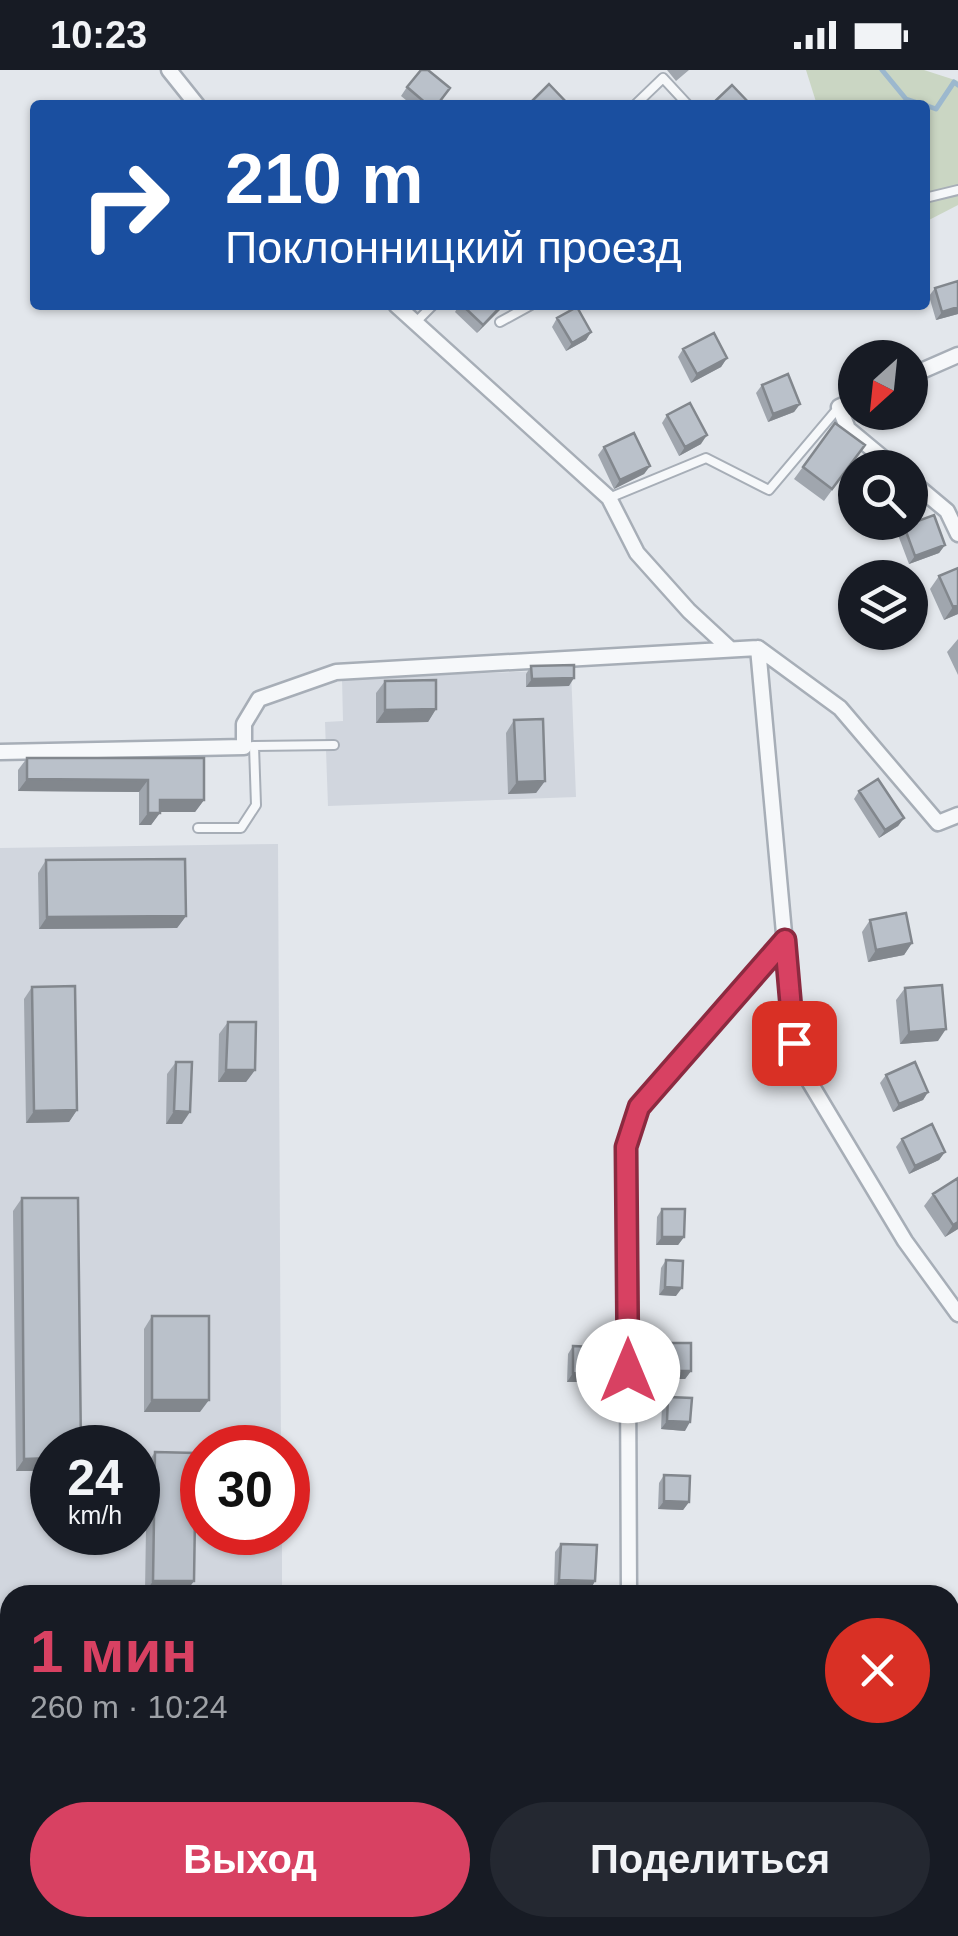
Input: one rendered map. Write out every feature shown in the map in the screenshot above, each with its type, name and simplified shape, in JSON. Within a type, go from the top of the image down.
[{"type":"street","points":[[169,70],[194,100]]},
{"type":"street","points":[[402,310],[609,498],[637,554],[729,648]]},
{"type":"street","points":[[928,368],[958,355]]},
{"type":"street","points":[[849,430],[873,450]]},
{"type":"street","points":[[928,495],[947,511],[958,534]]},
{"type":"street","points":[[758,648],[794,1043],[809,1081],[905,1240],[958,1314]]},
{"type":"street","points":[[0,752],[249,747],[244,724],[259,699],[336,672],[758,648],[840,708],[938,823],[958,815]]},
{"type":"street","points":[[629,1585],[626,1147],[639,1107],[785,940]]},
{"type":"lane","points":[[640,100],[663,78],[683,100]]},
{"type":"lane","points":[[930,197],[958,190]]},
{"type":"lane","points":[[416,322],[428,310]]},
{"type":"lane","points":[[500,322],[522,310]]},
{"type":"lane","points":[[609,498],[706,458],[769,490],[838,409]]},
{"type":"lane","points":[[198,828],[241,828],[256,805],[249,747],[334,744]]},
{"type":"shaded area","points":[[571,670],[576,797],[328,806],[325,722],[343,721],[342,678]]},
{"type":"shaded area","points":[[278,844],[281,1425],[180,1425],[180,1555],[282,1555],[282,1585],[0,1585],[0,848]]},
{"type":"green space","points":[[806,70],[924,70],[958,81],[958,205],[930,219],[930,100],[815,100]]},
{"type":"building","points":[[421,70],[428,70],[450,88],[441,100],[422,100],[407,87]]},
{"type":"building","points":[[549,84],[564,100],[533,100]]},
{"type":"building","points":[[732,85],[746,100],[716,100]]},
{"type":"building","points":[[958,281],[958,307],[942,312],[935,288]]},
{"type":"building","points":[[467,310],[497,310],[483,325]]},
{"type":"building","points":[[579,310],[591,332],[572,343],[557,318]]},
{"type":"building","points":[[714,333],[727,358],[697,374],[683,349]]},
{"type":"building","points":[[788,374],[800,404],[773,414],[762,385]]},
{"type":"building","points":[[690,403],[707,435],[685,447],[667,415]]},
{"type":"building","points":[[835,423],[838,430],[845,430],[865,445],[861,450],[838,450],[838,481],[832,489],[803,467]]},
{"type":"building","points":[[634,433],[650,466],[620,480],[604,447]]},
{"type":"building","points":[[934,515],[945,545],[915,556],[909,540],[928,540],[928,517]]},
{"type":"building","points":[[958,568],[958,605],[953,607],[939,576]]},
{"type":"building","points":[[574,665],[574,678],[532,679],[531,666]]},
{"type":"building","points":[[436,680],[436,709],[385,710],[385,681]]},
{"type":"building","points":[[543,719],[545,781],[517,782],[514,720]]},
{"type":"building","points":[[27,758],[204,758],[204,800],[160,800],[160,813],[148,813],[148,780],[27,779]]},
{"type":"building","points":[[878,779],[904,818],[885,830],[859,791]]},
{"type":"building","points":[[185,859],[186,916],[47,917],[46,860]]},
{"type":"building","points":[[906,913],[912,943],[876,950],[870,920]]},
{"type":"building","points":[[942,985],[946,1029],[909,1032],[905,988]]},
{"type":"building","points":[[75,986],[77,1110],[34,1111],[32,987]]},
{"type":"building","points":[[228,1022],[256,1022],[255,1070],[226,1070]]},
{"type":"building","points":[[176,1062],[192,1062],[190,1112],[174,1111]]},
{"type":"building","points":[[915,1062],[928,1092],[899,1104],[886,1075]]},
{"type":"building","points":[[932,1124],[945,1152],[915,1166],[902,1139]]},
{"type":"building","points":[[958,1178],[958,1222],[953,1225],[933,1194]]},
{"type":"building","points":[[22,1198],[78,1198],[81,1425],[30,1425],[30,1459],[24,1459]]},
{"type":"building","points":[[662,1209],[685,1209],[684,1237],[662,1237]]},
{"type":"building","points":[[666,1260],[683,1261],[682,1288],[665,1287]]},
{"type":"building","points":[[152,1316],[209,1316],[209,1400],[152,1400]]},
{"type":"building","points":[[671,1343],[691,1343],[691,1371],[671,1371]]},
{"type":"building","points":[[573,1346],[594,1347],[593,1374],[573,1373]]},
{"type":"building","points":[[668,1397],[692,1398],[690,1422],[667,1421]]},
{"type":"building","points":[[160,1452],[180,1453],[180,1555],[194,1555],[194,1581],[153,1581],[153,1555],[160,1555]]},
{"type":"building","points":[[664,1475],[690,1476],[689,1502],[664,1501]]},
{"type":"building","points":[[561,1544],[597,1545],[595,1581],[559,1580]]},
{"type":"waterway","points":[[882,70],[909,100]]},
{"type":"waterway","points":[[930,107],[936,109],[954,82],[958,85]]},
{"type":"route","points":[[628,1371],[626,1147],[639,1107],[785,940],[794,1043]]}]
